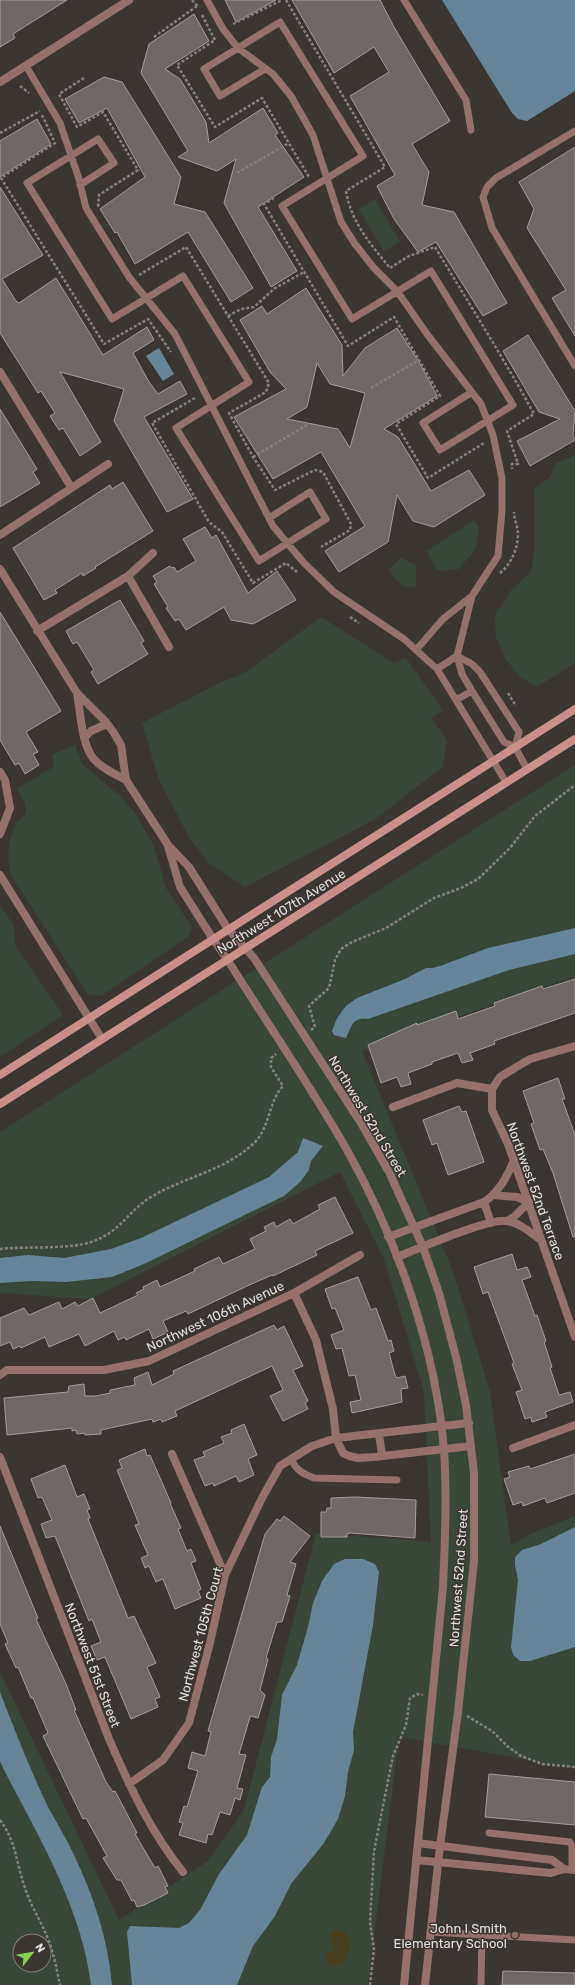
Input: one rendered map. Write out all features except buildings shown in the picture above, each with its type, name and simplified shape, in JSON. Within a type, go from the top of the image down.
[{"type":"main road","name":"Northwest 107th Avenue","points":[[0,1075],[575,709]]},
{"type":"main road","name":"Northwest 107th Avenue","points":[[0,1104],[575,738]]},
{"type":"street","points":[[0,82],[130,0]]},
{"type":"street","points":[[0,372],[71,487]]},
{"type":"street","points":[[0,535],[108,464]]},
{"type":"street","points":[[37,631],[128,576],[153,553]]},
{"type":"street","name":"Northwest 52nd Street","points":[[0,569],[77,694],[107,724],[121,745],[126,780],[168,845],[189,867],[228,929],[254,958],[372,1142],[390,1174],[415,1227],[448,1324],[469,1423],[475,1504],[474,1560],[458,1712],[438,1862],[425,1985]]},
{"type":"street","points":[[128,576],[169,647]]},
{"type":"street","name":"Northwest 52nd Street","points":[[77,694],[86,744],[93,758],[104,768],[126,780]]},
{"type":"street","points":[[85,736],[91,731],[107,724]]},
{"type":"street","points":[[0,772],[5,780],[10,808],[0,834]]},
{"type":"street","name":"Northwest 52nd Street","points":[[168,845],[180,887],[347,1150],[397,1257],[422,1332],[435,1387],[444,1449],[446,1509],[445,1546],[404,1985]]},
{"type":"street","points":[[0,875],[102,1039]]},
{"type":"street","points":[[393,1107],[457,1083],[492,1090],[500,1077],[530,1059],[575,1046]]},
{"type":"street","name":"Northwest 52nd Terrace","points":[[492,1090],[492,1110],[514,1160],[575,1337]]},
{"type":"street","points":[[388,1237],[484,1202],[494,1195],[514,1160]]},
{"type":"street","points":[[397,1257],[491,1223],[507,1221],[514,1217],[529,1202],[517,1196],[494,1195]]},
{"type":"street","points":[[484,1202],[491,1223]]},
{"type":"street","points":[[507,1221],[526,1229],[541,1240]]},
{"type":"street","name":"Northwest 106th Avenue","points":[[0,1375],[7,1370],[104,1370],[149,1362],[294,1293],[360,1256]]},
{"type":"street","points":[[294,1293],[316,1340],[333,1409],[336,1438],[343,1453],[358,1458],[471,1446]]},
{"type":"street","name":"Northwest 105th Court","points":[[129,1784],[162,1760],[189,1723],[210,1643],[225,1575],[262,1498],[280,1466],[312,1446],[336,1438],[469,1423]]},
{"type":"street","points":[[513,1448],[575,1425]]},
{"type":"street","points":[[379,1434],[382,1456]]},
{"type":"street","points":[[172,1454],[225,1575]]},
{"type":"street","name":"Northwest 51st Street","points":[[0,1457],[109,1739],[129,1784],[163,1848],[183,1872]]},
{"type":"street","points":[[418,1843],[552,1860],[570,1870]]},
{"type":"street","points":[[416,1860],[551,1873],[570,1870]]},
{"type":"lane","points":[[206,0],[223,29],[238,48],[274,74],[291,96],[313,135],[341,222],[355,244],[374,268],[397,291],[427,334],[481,404],[493,435],[502,478],[502,512],[498,556],[472,596],[443,619],[416,650]]},
{"type":"lane","points":[[404,0],[466,100],[471,130]]},
{"type":"lane","points":[[265,68],[220,96],[204,69],[280,22],[363,156],[282,206],[352,319],[431,271],[513,405],[440,450],[423,423],[472,392]]},
{"type":"lane","points":[[26,66],[60,123],[80,184],[86,208],[129,276],[175,334],[269,518],[304,562],[334,592],[404,639],[437,669],[506,782]]},
{"type":"lane","points":[[575,132],[496,178],[487,187],[483,197],[492,228],[575,366]]},
{"type":"lane","points":[[80,184],[114,163],[98,138],[27,183],[112,319],[183,276],[249,382],[176,428],[259,561],[326,519],[310,492],[269,518]]},
{"type":"lane","points":[[472,596],[457,656],[462,674],[504,742],[515,747],[527,769]]},
{"type":"lane","points":[[437,669],[457,656]]},
{"type":"lane","points":[[457,656],[472,664],[502,703],[519,732],[515,747]]},
{"type":"lane","points":[[456,700],[472,691]]},
{"type":"lane","points":[[291,1459],[294,1466],[303,1474],[314,1478],[396,1480]]},
{"type":"lane","points":[[489,1833],[570,1842],[572,1846],[570,1870]]},
{"type":"lane","points":[[430,1932],[575,1940]]},
{"type":"lane","points":[[481,1985],[482,1936]]},
{"type":"path","points":[[230,21],[233,25],[282,0]]},
{"type":"path","points":[[154,37],[197,6]]},
{"type":"path","points":[[0,133],[40,111]]},
{"type":"path","points":[[237,173],[289,143]]},
{"type":"path","points":[[228,316],[241,309],[254,307],[275,288],[304,272]]},
{"type":"path","points":[[371,388],[419,360]]},
{"type":"path","points":[[253,457],[307,425]]},
{"type":"path","points":[[315,1027],[309,1006],[329,988],[334,960],[341,949],[352,942],[386,928],[434,898],[461,888],[478,879],[510,848],[535,816],[575,785]]},
{"type":"path","points":[[0,1249],[93,1242],[123,1224],[134,1209],[151,1197],[239,1156],[254,1143],[262,1132],[274,1097],[283,1086],[271,1067]]},
{"type":"path","points":[[370,1985],[374,1949],[370,1922],[374,1851],[389,1771],[393,1756],[406,1725],[410,1698],[417,1694],[432,1698]]},
{"type":"path","points":[[458,1712],[492,1731],[507,1746],[521,1756],[542,1764],[575,1767]]},
{"type":"path","points":[[0,1820],[9,1833],[14,1844],[26,1891],[46,1933],[53,1953],[60,1985]]},
{"type":"green space","points":[[375,199],[400,241],[384,252],[359,209]]},
{"type":"green space","points":[[575,455],[575,663],[537,687],[519,676],[505,658],[496,637],[495,615],[512,589],[531,572],[535,548],[534,489],[550,477],[555,464]]},
{"type":"green space","points":[[474,520],[479,527],[476,548],[459,569],[437,571],[427,551]]},
{"type":"green space","points":[[401,558],[416,565],[416,586],[406,588],[394,578],[389,569]]},
{"type":"green space","points":[[321,617],[394,663],[406,658],[443,710],[431,718],[447,740],[443,767],[374,820],[245,887],[209,863],[190,839],[159,780],[142,723],[221,682],[243,674]]},
{"type":"green space","points":[[75,745],[82,764],[120,796],[135,813],[154,846],[166,888],[192,927],[189,936],[101,996],[89,995],[83,987],[11,875],[9,864],[8,852],[12,833],[16,824],[26,813],[25,803],[17,789],[53,767],[54,760],[51,755]]},
{"type":"green space","points":[[575,765],[575,976],[362,1051],[454,1274],[490,1392],[511,1546],[530,1534],[575,1516],[575,1768],[399,1737],[368,1985],[0,1985],[0,1672],[119,1920],[208,1861],[244,1810],[316,1533],[431,1542],[424,1392],[384,1259],[340,1172],[90,1299],[0,1293],[0,1132]]},
{"type":"green space","points":[[0,905],[14,926],[15,945],[63,1015],[0,1057]]},
{"type":"sand","points":[[338,1930],[347,1932],[350,1943],[346,1959],[342,1963],[332,1967],[326,1963],[325,1959],[328,1952],[335,1949],[329,1938],[332,1931]]},
{"type":"water","points":[[442,0],[575,0],[575,91],[527,121],[518,119],[512,113]]},
{"type":"water","points":[[159,348],[174,374],[163,381],[146,356]]},
{"type":"water","points":[[575,928],[575,954],[509,970],[368,1019],[359,1019],[353,1023],[346,1038],[334,1035],[332,1031],[337,1018],[346,1006],[357,998],[405,979],[426,968],[440,966],[488,948]]},
{"type":"water","points":[[303,1138],[323,1146],[311,1161],[309,1170],[300,1182],[284,1196],[144,1264],[112,1277],[66,1282],[32,1281],[0,1283],[0,1258],[28,1255],[64,1258],[111,1249],[141,1238],[269,1177],[298,1152]]},
{"type":"water","points":[[575,1527],[575,1647],[530,1661],[520,1661],[513,1655],[511,1647],[518,1580],[515,1557],[522,1550],[541,1544]]},
{"type":"water","points":[[345,1559],[363,1559],[375,1564],[379,1572],[373,1625],[353,1732],[354,1750],[348,1772],[345,1796],[338,1819],[324,1843],[291,1884],[275,1916],[253,1946],[237,1985],[132,1985],[127,1932],[130,1926],[179,1928],[189,1923],[200,1910],[219,1874],[247,1835],[262,1787],[270,1777],[271,1757],[277,1739],[282,1695],[297,1665],[313,1603],[322,1581],[334,1564]]},
{"type":"water","points":[[0,1692],[41,1793],[71,1849],[94,1902],[107,1951],[112,1985],[91,1985],[79,1929],[69,1901],[45,1847],[0,1761]]},
{"type":"place","name":"John I Smith Elementary School","points":[[515,1935]]}]
